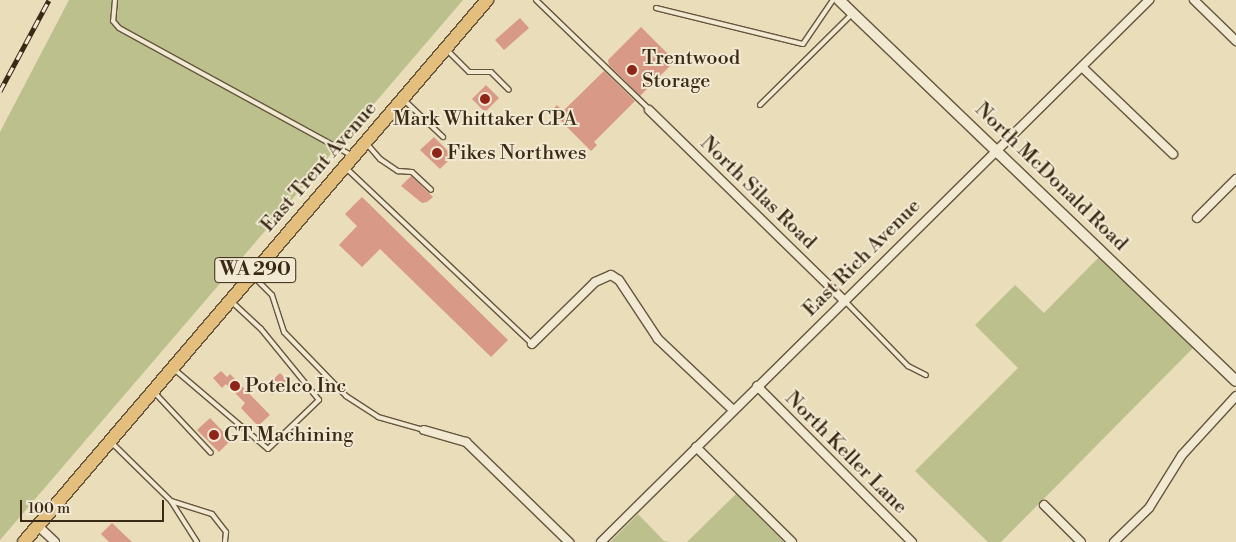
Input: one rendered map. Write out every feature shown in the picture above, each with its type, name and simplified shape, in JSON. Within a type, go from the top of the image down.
[{"type":"main road","name":"East Trent Avenue","points":[[24,542],[487,0]]},
{"type":"street","name":"East Rich Avenue","points":[[601,542],[996,148],[1082,67],[1149,0]]},
{"type":"street","points":[[1194,0],[1236,41]]},
{"type":"street","name":"North McDonald Road","points":[[845,2],[853,13],[996,148],[1236,381]]},
{"type":"street","points":[[1082,67],[1173,154]]},
{"type":"street","name":"North Silas Road","points":[[649,110],[844,300]]},
{"type":"street","points":[[1197,218],[1236,179]]},
{"type":"street","points":[[532,344],[595,282],[611,275],[619,280],[658,339],[733,410]]},
{"type":"street","name":"North Keller Lane","points":[[757,386],[912,542]]},
{"type":"street","points":[[1114,542],[1149,508],[1182,455],[1236,396]]},
{"type":"street","points":[[424,430],[466,442],[569,542]]},
{"type":"street","points":[[696,447],[792,542]]},
{"type":"street","points":[[1044,506],[1081,542]]},
{"type":"street","points":[[38,526],[55,542]]},
{"type":"lane","points":[[115,0],[113,21],[119,28],[353,156]]},
{"type":"lane","points":[[536,0],[649,110]]},
{"type":"lane","points":[[656,8],[803,44],[811,38],[833,0]]},
{"type":"lane","points":[[760,105],[853,13]]},
{"type":"lane","points":[[445,49],[469,72],[491,72],[509,90]]},
{"type":"lane","points":[[403,98],[443,136]]},
{"type":"lane","points":[[365,142],[380,160],[398,171],[412,172],[431,190]]},
{"type":"lane","points":[[344,167],[532,344]]},
{"type":"lane","points":[[251,275],[272,295],[284,332],[346,396],[378,416],[424,430]]},
{"type":"lane","points":[[172,368],[268,448],[319,400],[261,329],[230,300]]},
{"type":"lane","points":[[844,300],[908,366],[926,375]]},
{"type":"lane","points":[[153,391],[212,453]]},
{"type":"lane","points":[[110,441],[171,501],[197,542]]},
{"type":"lane","points":[[171,501],[212,514],[226,532],[225,542]]},
{"type":"green space","points":[[69,0],[463,0],[0,540],[0,132]]},
{"type":"green space","points":[[1101,255],[1195,346],[1001,542],[988,542],[915,471],[1018,368],[975,325],[1015,285],[1044,313]]},
{"type":"green space","points":[[736,494],[784,542],[687,542]]},
{"type":"green space","points":[[638,514],[664,541],[670,542],[610,542]]},
{"type":"building","points":[[520,18],[529,28],[504,50],[495,40]]},
{"type":"building","points":[[641,27],[675,61],[640,96],[609,65],[608,60]]},
{"type":"building","points":[[604,71],[635,101],[594,142],[597,145],[591,151],[551,111],[557,105],[563,111]]},
{"type":"building","name":"Mark Whittaker CPA","points":[[486,85],[499,98],[485,112],[472,99]]},
{"type":"building","name":"Fikes Northwes","points":[[434,137],[453,156],[440,169],[420,150]]},
{"type":"building","points":[[411,176],[433,197],[427,202],[422,203],[401,186]]},
{"type":"building","points":[[362,197],[508,340],[491,357],[380,249],[362,267],[339,245],[357,226],[345,214]]},
{"type":"building","points":[[221,371],[227,377],[230,374],[270,415],[258,426],[241,408],[245,403],[226,384],[222,388],[213,378]]},
{"type":"building","points":[[280,373],[287,380],[272,395],[265,387]]},
{"type":"building","name":"GT Machining","points":[[210,418],[231,440],[219,452],[197,430]]},
{"type":"building","points":[[112,523],[132,542],[109,542],[101,534]]},
{"type":"railway","points":[[0,91],[49,0]]},
{"type":"place","name":"Trentwood Storage","points":[[632,70]]},
{"type":"place","name":"Mark Whittaker CPA","points":[[485,99]]},
{"type":"place","name":"Fikes Northwes","points":[[437,153]]},
{"type":"place","name":"Potelco Inc","points":[[235,386]]},
{"type":"place","name":"GT Machining","points":[[214,435]]}]
